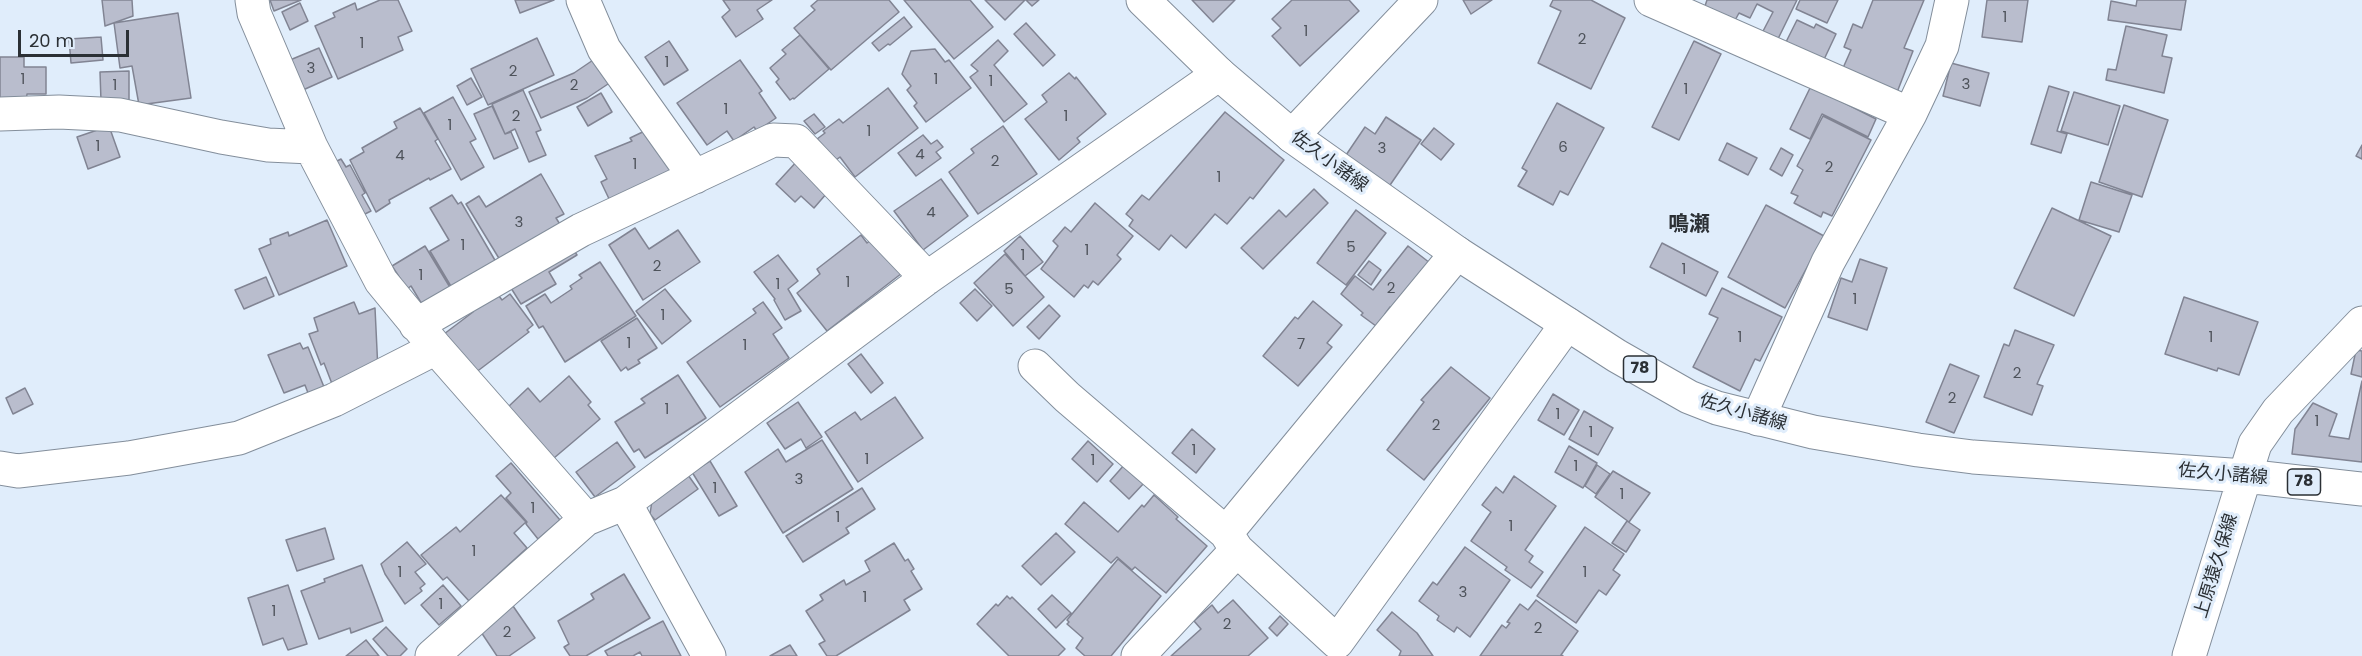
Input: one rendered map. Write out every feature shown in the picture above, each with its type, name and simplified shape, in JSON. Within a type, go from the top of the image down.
[{"type":"street","points":[[252,0],[254,13],[311,147],[381,281],[426,337],[586,519]]},
{"type":"street","points":[[583,0],[604,49],[696,177]]},
{"type":"street","name":"佐久小諸線","points":[[1143,0],[1219,74],[1292,136],[1457,253],[1617,356],[1689,397],[1717,408],[1824,434],[1973,457],[2246,476],[2362,489]]},
{"type":"street","points":[[1292,136],[1421,0]]},
{"type":"street","points":[[1651,0],[1910,114]]},
{"type":"street","points":[[1758,419],[1828,262],[1910,114],[1942,46],[1952,0]]},
{"type":"street","points":[[432,656],[586,519],[625,503],[927,278],[1219,74]]},
{"type":"street","points":[[0,114],[59,112],[120,115],[268,145],[311,147]]},
{"type":"street","points":[[0,468],[18,471],[129,458],[239,438],[334,400],[581,230],[772,140],[796,141],[927,278]]},
{"type":"street","points":[[1138,656],[1232,541],[1457,253]]},
{"type":"street","name":"上原猿久保線","points":[[2189,656],[2256,444],[2278,411],[2362,323]]},
{"type":"street","points":[[1035,366],[1067,397],[1232,541],[1337,649],[1568,324]]},
{"type":"street","points":[[625,503],[709,656]]},
{"type":"building","points":[[102,0],[132,0],[133,16],[105,26]]},
{"type":"building","points":[[270,0],[301,0],[274,11]]},
{"type":"building","points":[[380,0],[398,0],[412,31],[398,37],[403,50],[338,79],[315,26],[335,17],[333,13],[355,3],[357,10]]},
{"type":"building","points":[[515,0],[554,0],[520,13]]},
{"type":"building","points":[[723,0],[772,0],[757,10],[763,19],[736,37],[722,17],[730,10]]},
{"type":"building","points":[[818,0],[889,0],[899,12],[831,70],[794,28],[815,10],[811,6]]},
{"type":"building","points":[[904,0],[970,0],[993,27],[954,59]]},
{"type":"building","points":[[985,0],[1025,0],[1005,20]]},
{"type":"building","points":[[1026,0],[1039,0],[1032,6]]},
{"type":"building","points":[[1192,0],[1235,0],[1213,22]]},
{"type":"building","points":[[1292,0],[1349,0],[1359,11],[1300,66],[1272,36],[1281,28],[1272,19]]},
{"type":"building","points":[[1463,0],[1492,0],[1471,14]]},
{"type":"building","points":[[1553,0],[1591,0],[1625,18],[1591,89],[1538,63],[1561,11],[1550,6]]},
{"type":"building","points":[[1707,0],[1797,0],[1776,43],[1761,35],[1773,12],[1757,4],[1750,18],[1739,13],[1733,24],[1704,9]]},
{"type":"building","points":[[1800,0],[1838,0],[1827,23],[1796,9]]},
{"type":"building","points":[[1873,0],[1924,0],[1904,48],[1913,51],[1896,95],[1843,68],[1851,50],[1844,47],[1853,24],[1862,28]]},
{"type":"building","points":[[1987,0],[2028,0],[2022,42],[1982,37]]},
{"type":"building","points":[[2137,0],[2186,0],[2181,30],[2108,20],[2111,1],[2136,6]]},
{"type":"building","points":[[300,3],[308,21],[290,30],[282,12]]},
{"type":"building","points":[[178,13],[191,98],[139,105],[132,66],[120,68],[114,23]]},
{"type":"building","points":[[904,17],[912,27],[879,51],[872,43]]},
{"type":"building","points":[[1797,20],[1814,28],[1816,24],[1836,34],[1820,68],[1782,50]]},
{"type":"building","points":[[1026,23],[1055,55],[1043,66],[1014,34]]},
{"type":"building","points":[[2126,26],[2167,35],[2162,56],[2172,58],[2164,93],[2106,80],[2108,69],[2116,70]]},
{"type":"building","points":[[800,35],[829,69],[790,100],[776,82],[779,79],[770,68],[786,54],[782,50]]},
{"type":"building","points":[[101,37],[103,60],[71,63],[69,39]]},
{"type":"building","points":[[537,38],[554,75],[488,105],[471,69]]},
{"type":"building","points":[[998,40],[1008,51],[994,65],[1027,104],[1004,122],[970,77],[978,71],[971,65]]},
{"type":"building","points":[[669,41],[688,70],[664,85],[645,57]]},
{"type":"building","points":[[1694,41],[1721,54],[1679,140],[1652,127]]},
{"type":"building","points":[[319,48],[332,77],[303,90],[290,60]]},
{"type":"building","points":[[935,49],[945,62],[949,60],[971,88],[926,122],[914,106],[917,103],[907,90],[911,86],[902,74],[911,51]]},
{"type":"building","points":[[599,56],[614,80],[587,98],[541,118],[529,92],[574,73]]},
{"type":"building","points":[[0,57],[24,57],[24,67],[46,67],[46,94],[27,94],[26,103],[0,103]]},
{"type":"building","points":[[740,60],[762,91],[759,93],[776,118],[757,131],[754,127],[734,141],[727,131],[707,145],[677,103]]},
{"type":"building","points":[[1951,63],[1989,73],[1980,106],[1943,96]]},
{"type":"building","points":[[129,71],[129,100],[101,101],[100,72]]},
{"type":"building","points":[[1069,73],[1075,79],[1076,77],[1106,114],[1077,138],[1080,142],[1059,160],[1025,119],[1047,102],[1042,95]]},
{"type":"building","points":[[471,78],[482,97],[467,105],[457,86]]},
{"type":"building","points":[[1811,86],[1876,119],[1868,137],[1822,114],[1810,139],[1790,129]]},
{"type":"building","points":[[2049,86],[2069,92],[2057,131],[2067,134],[2061,153],[2031,144]]},
{"type":"building","points":[[888,88],[918,128],[855,177],[840,157],[836,160],[817,139],[825,133],[823,131],[839,119],[843,123]]},
{"type":"building","points":[[523,90],[541,130],[536,132],[546,155],[529,162],[515,129],[505,134],[492,104]]},
{"type":"building","points":[[2074,92],[2120,106],[2108,145],[2061,131]]},
{"type":"building","points":[[601,93],[612,112],[588,126],[577,107]]},
{"type":"building","points":[[453,97],[476,139],[470,142],[484,167],[461,180],[424,113]]},
{"type":"building","points":[[1557,103],[1604,128],[1568,195],[1560,191],[1553,205],[1518,186],[1527,171],[1522,168]]},
{"type":"building","points":[[2124,105],[2168,120],[2142,197],[2099,182]]},
{"type":"building","points":[[492,106],[505,134],[511,132],[518,148],[494,159],[474,114]]},
{"type":"building","points":[[420,108],[438,139],[435,141],[451,169],[389,200],[390,203],[376,212],[350,160],[364,152],[362,148],[397,128],[394,122]]},
{"type":"building","points":[[1225,112],[1284,160],[1253,199],[1250,197],[1227,224],[1215,214],[1186,248],[1171,235],[1159,250],[1129,226],[1133,220],[1126,214],[1142,195],[1149,200]]},
{"type":"building","points":[[814,114],[825,127],[815,134],[804,121]]},
{"type":"building","points":[[1823,116],[1871,140],[1832,216],[1823,212],[1821,217],[1794,203],[1798,196],[1791,193],[1803,170],[1797,166]]},
{"type":"building","points":[[1386,117],[1421,140],[1388,188],[1344,158],[1365,127],[1375,134]]},
{"type":"building","points":[[109,126],[120,157],[88,169],[77,137]]},
{"type":"building","points":[[1003,126],[1037,174],[978,214],[949,172],[974,153],[971,149]]},
{"type":"building","points":[[651,128],[676,174],[611,203],[601,182],[607,179],[595,156],[632,141],[630,138]]},
{"type":"building","points":[[1434,128],[1454,144],[1441,160],[1421,144]]},
{"type":"building","points":[[923,135],[931,144],[937,140],[943,147],[936,152],[941,158],[916,176],[898,153]]},
{"type":"building","points":[[1727,143],[1757,158],[1748,175],[1719,160]]},
{"type":"building","points":[[2362,145],[2362,159],[2356,156]]},
{"type":"building","points":[[1781,148],[1793,155],[1782,176],[1770,169]]},
{"type":"building","points":[[341,159],[346,167],[350,165],[365,193],[362,195],[371,211],[363,215],[335,162]]},
{"type":"building","points":[[799,159],[833,186],[814,208],[801,196],[795,202],[776,184]]},
{"type":"building","points":[[541,174],[564,214],[556,218],[563,229],[503,265],[466,204],[479,196],[486,207]]},
{"type":"building","points":[[941,179],[968,216],[923,250],[894,211]]},
{"type":"building","points":[[2091,182],[2132,195],[2119,232],[2079,220]]},
{"type":"building","points":[[1314,189],[1328,203],[1263,269],[1241,248],[1279,210],[1286,217]]},
{"type":"building","points":[[452,195],[458,204],[461,202],[496,262],[452,288],[430,251],[449,240],[430,208]]},
{"type":"building","points":[[1095,203],[1133,236],[1117,255],[1121,259],[1098,285],[1093,281],[1088,288],[1084,285],[1074,297],[1041,269],[1058,246],[1053,241],[1065,227],[1071,232]]},
{"type":"building","points":[[1766,205],[1824,236],[1785,308],[1728,277]]},
{"type":"building","points":[[2052,208],[2111,236],[2074,316],[2014,288]]},
{"type":"building","points":[[1356,210],[1386,233],[1346,285],[1317,263]]},
{"type":"building","points":[[327,220],[347,266],[279,295],[259,249],[271,244],[270,239],[288,232],[289,236]]},
{"type":"building","points":[[635,228],[649,249],[678,230],[700,262],[643,300],[609,245]]},
{"type":"building","points":[[878,234],[906,270],[827,331],[797,293],[820,274],[817,269],[861,235],[867,243]]},
{"type":"building","points":[[1020,236],[1043,262],[1025,276],[1004,251]]},
{"type":"building","points":[[569,243],[577,255],[549,272],[556,284],[521,304],[506,280]]},
{"type":"building","points":[[1662,243],[1718,272],[1706,296],[1650,267]]},
{"type":"building","points":[[425,246],[451,289],[423,306],[411,286],[407,289],[392,266]]},
{"type":"building","points":[[1408,246],[1430,263],[1392,309],[1390,307],[1385,314],[1390,317],[1380,329],[1361,315],[1363,313],[1341,294],[1355,276],[1373,290]]},
{"type":"building","points":[[1005,254],[1044,297],[1013,326],[974,283]]},
{"type":"building","points":[[778,255],[798,281],[788,289],[801,311],[785,320],[775,299],[754,272]]},
{"type":"building","points":[[1860,259],[1887,268],[1867,330],[1828,317],[1841,278],[1852,282]]},
{"type":"building","points":[[1369,261],[1381,270],[1371,285],[1358,275]]},
{"type":"building","points":[[600,262],[636,316],[565,362],[543,326],[539,328],[526,306],[545,294],[551,303],[572,289],[570,286],[582,278],[579,275]]},
{"type":"building","points":[[266,277],[274,296],[244,309],[235,290]]},
{"type":"building","points":[[1722,288],[1782,317],[1760,361],[1755,359],[1740,391],[1693,367],[1718,318],[1709,314]]},
{"type":"building","points":[[665,289],[691,321],[662,344],[636,311]]},
{"type":"building","points":[[975,289],[992,306],[977,321],[960,303]]},
{"type":"building","points":[[496,292],[502,300],[510,294],[533,325],[527,330],[529,332],[475,373],[444,334],[473,312],[471,309]]},
{"type":"building","points":[[2184,297],[2258,322],[2239,375],[2218,368],[2217,371],[2165,354]]},
{"type":"building","points":[[1313,301],[1342,325],[1327,343],[1332,347],[1298,386],[1263,356],[1295,317],[1298,319]]},
{"type":"building","points":[[354,302],[359,314],[375,308],[378,371],[334,389],[324,363],[321,365],[309,334],[318,331],[314,318]]},
{"type":"building","points":[[763,302],[782,328],[773,334],[789,358],[720,407],[687,362],[756,313],[753,309]]},
{"type":"building","points":[[1049,305],[1060,316],[1039,339],[1027,327]]},
{"type":"building","points":[[637,318],[657,348],[638,360],[640,363],[621,371],[601,341]]},
{"type":"building","points":[[2015,330],[2054,345],[2037,384],[2043,386],[2032,415],[1984,397],[2004,344],[2009,346]]},
{"type":"building","points":[[300,343],[303,349],[308,347],[324,387],[308,393],[305,385],[284,393],[268,355]]},
{"type":"building","points":[[2356,350],[2362,351],[2362,377],[2351,374]]},
{"type":"building","points":[[861,354],[883,383],[871,393],[848,364]]},
{"type":"building","points":[[1950,364],[1979,376],[1954,433],[1926,422]]},
{"type":"building","points":[[1451,367],[1490,398],[1424,480],[1387,450],[1424,402],[1421,400]]},
{"type":"building","points":[[678,375],[706,418],[645,458],[639,449],[634,452],[615,422],[645,403],[641,399]]},
{"type":"building","points":[[569,376],[591,402],[588,405],[600,419],[554,458],[508,407],[528,388],[540,402]]},
{"type":"building","points":[[2362,381],[2362,462],[2292,454],[2295,429],[2313,403],[2337,414],[2329,436],[2349,439]]},
{"type":"building","points":[[25,388],[33,404],[13,414],[6,398]]},
{"type":"building","points":[[1553,394],[1579,410],[1564,435],[1538,420]]},
{"type":"building","points":[[895,397],[923,438],[858,482],[825,432],[855,412],[861,420]]},
{"type":"building","points":[[798,402],[822,437],[806,448],[801,439],[785,449],[767,423]]},
{"type":"building","points":[[1584,411],[1613,428],[1598,455],[1569,439]]},
{"type":"building","points":[[1192,429],[1215,449],[1196,473],[1172,453]]},
{"type":"building","points":[[822,440],[853,489],[783,533],[745,472],[778,449],[786,462]]},
{"type":"building","points":[[1088,441],[1113,464],[1097,482],[1072,459]]},
{"type":"building","points":[[617,442],[635,467],[595,497],[576,472]]},
{"type":"building","points":[[1569,446],[1597,463],[1583,488],[1555,472]]},
{"type":"building","points":[[710,461],[737,506],[719,516],[692,472]]},
{"type":"building","points":[[511,463],[560,520],[538,539],[506,498],[511,493],[496,476]]},
{"type":"building","points":[[1125,464],[1145,482],[1129,499],[1110,481]]},
{"type":"building","points":[[1597,465],[1610,474],[1596,494],[1585,486]]},
{"type":"building","points":[[1613,471],[1650,493],[1629,522],[1595,497]]},
{"type":"building","points":[[688,475],[698,489],[655,520],[650,514],[652,501]]},
{"type":"building","points":[[1514,476],[1556,506],[1525,550],[1533,556],[1529,562],[1543,572],[1531,588],[1505,570],[1507,567],[1471,541],[1491,512],[1482,505],[1496,487],[1503,493]]},
{"type":"building","points":[[862,488],[875,509],[846,528],[849,533],[803,562],[786,536]]},
{"type":"building","points":[[501,495],[526,522],[514,533],[527,548],[469,601],[447,577],[443,580],[421,555],[456,527],[460,532]]},
{"type":"building","points":[[1154,495],[1178,517],[1176,519],[1207,546],[1166,593],[1135,567],[1132,570],[1117,557],[1111,563],[1065,524],[1084,502],[1118,532]]},
{"type":"building","points":[[1627,521],[1640,530],[1626,552],[1612,543]]},
{"type":"building","points":[[1585,527],[1624,554],[1613,570],[1620,575],[1606,595],[1599,590],[1576,623],[1537,596]]},
{"type":"building","points":[[325,528],[334,559],[297,571],[286,540]]},
{"type":"building","points":[[1056,533],[1075,552],[1041,585],[1022,566]]},
{"type":"building","points":[[407,542],[426,564],[415,572],[425,584],[420,588],[422,591],[405,604],[381,564]]},
{"type":"building","points":[[894,543],[905,561],[908,559],[914,569],[911,571],[922,589],[904,600],[910,610],[836,656],[827,656],[819,644],[825,641],[806,611],[823,600],[820,595],[844,580],[846,585],[870,571],[865,561]]},
{"type":"building","points":[[1465,547],[1510,580],[1470,637],[1457,627],[1454,632],[1437,620],[1439,616],[1419,601],[1433,582],[1437,585]]},
{"type":"building","points":[[1118,559],[1161,596],[1111,656],[1085,656],[1076,648],[1083,638],[1067,624],[1069,622],[1067,620]]},
{"type":"building","points":[[362,565],[383,621],[351,633],[350,628],[319,639],[301,591],[325,582],[324,579]]},
{"type":"building","points":[[624,574],[650,618],[586,656],[570,656],[564,647],[569,644],[558,621],[594,599],[591,594]]},
{"type":"building","points":[[288,585],[307,644],[288,650],[283,638],[263,645],[248,598]]},
{"type":"building","points":[[443,585],[461,606],[439,625],[421,605]]},
{"type":"building","points":[[1052,595],[1071,613],[1056,628],[1038,609]]},
{"type":"building","points":[[1007,596],[1010,599],[1012,597],[1065,649],[1058,656],[1009,656],[977,624]]},
{"type":"building","points":[[1233,600],[1268,638],[1248,656],[1171,656],[1201,629],[1194,621],[1212,605],[1218,613]]},
{"type":"building","points":[[1536,600],[1578,631],[1561,655],[1563,656],[1480,656],[1502,625],[1506,628],[1510,623],[1507,622],[1520,604],[1528,610]]},
{"type":"building","points":[[513,606],[535,638],[509,656],[497,656],[479,629]]},
{"type":"building","points":[[1392,612],[1417,633],[1433,656],[1399,656],[1401,651],[1377,630]]},
{"type":"building","points":[[1280,616],[1288,624],[1277,636],[1269,628]]},
{"type":"building","points":[[663,621],[681,656],[642,656],[640,652],[633,656],[608,656],[605,651]]},
{"type":"building","points":[[386,627],[407,649],[400,656],[388,656],[373,639]]},
{"type":"building","points":[[366,640],[379,656],[346,656]]},
{"type":"building","points":[[790,645],[797,656],[770,656]]},
{"type":"district","name":"鳴瀬","points":[[1689,226]]}]
